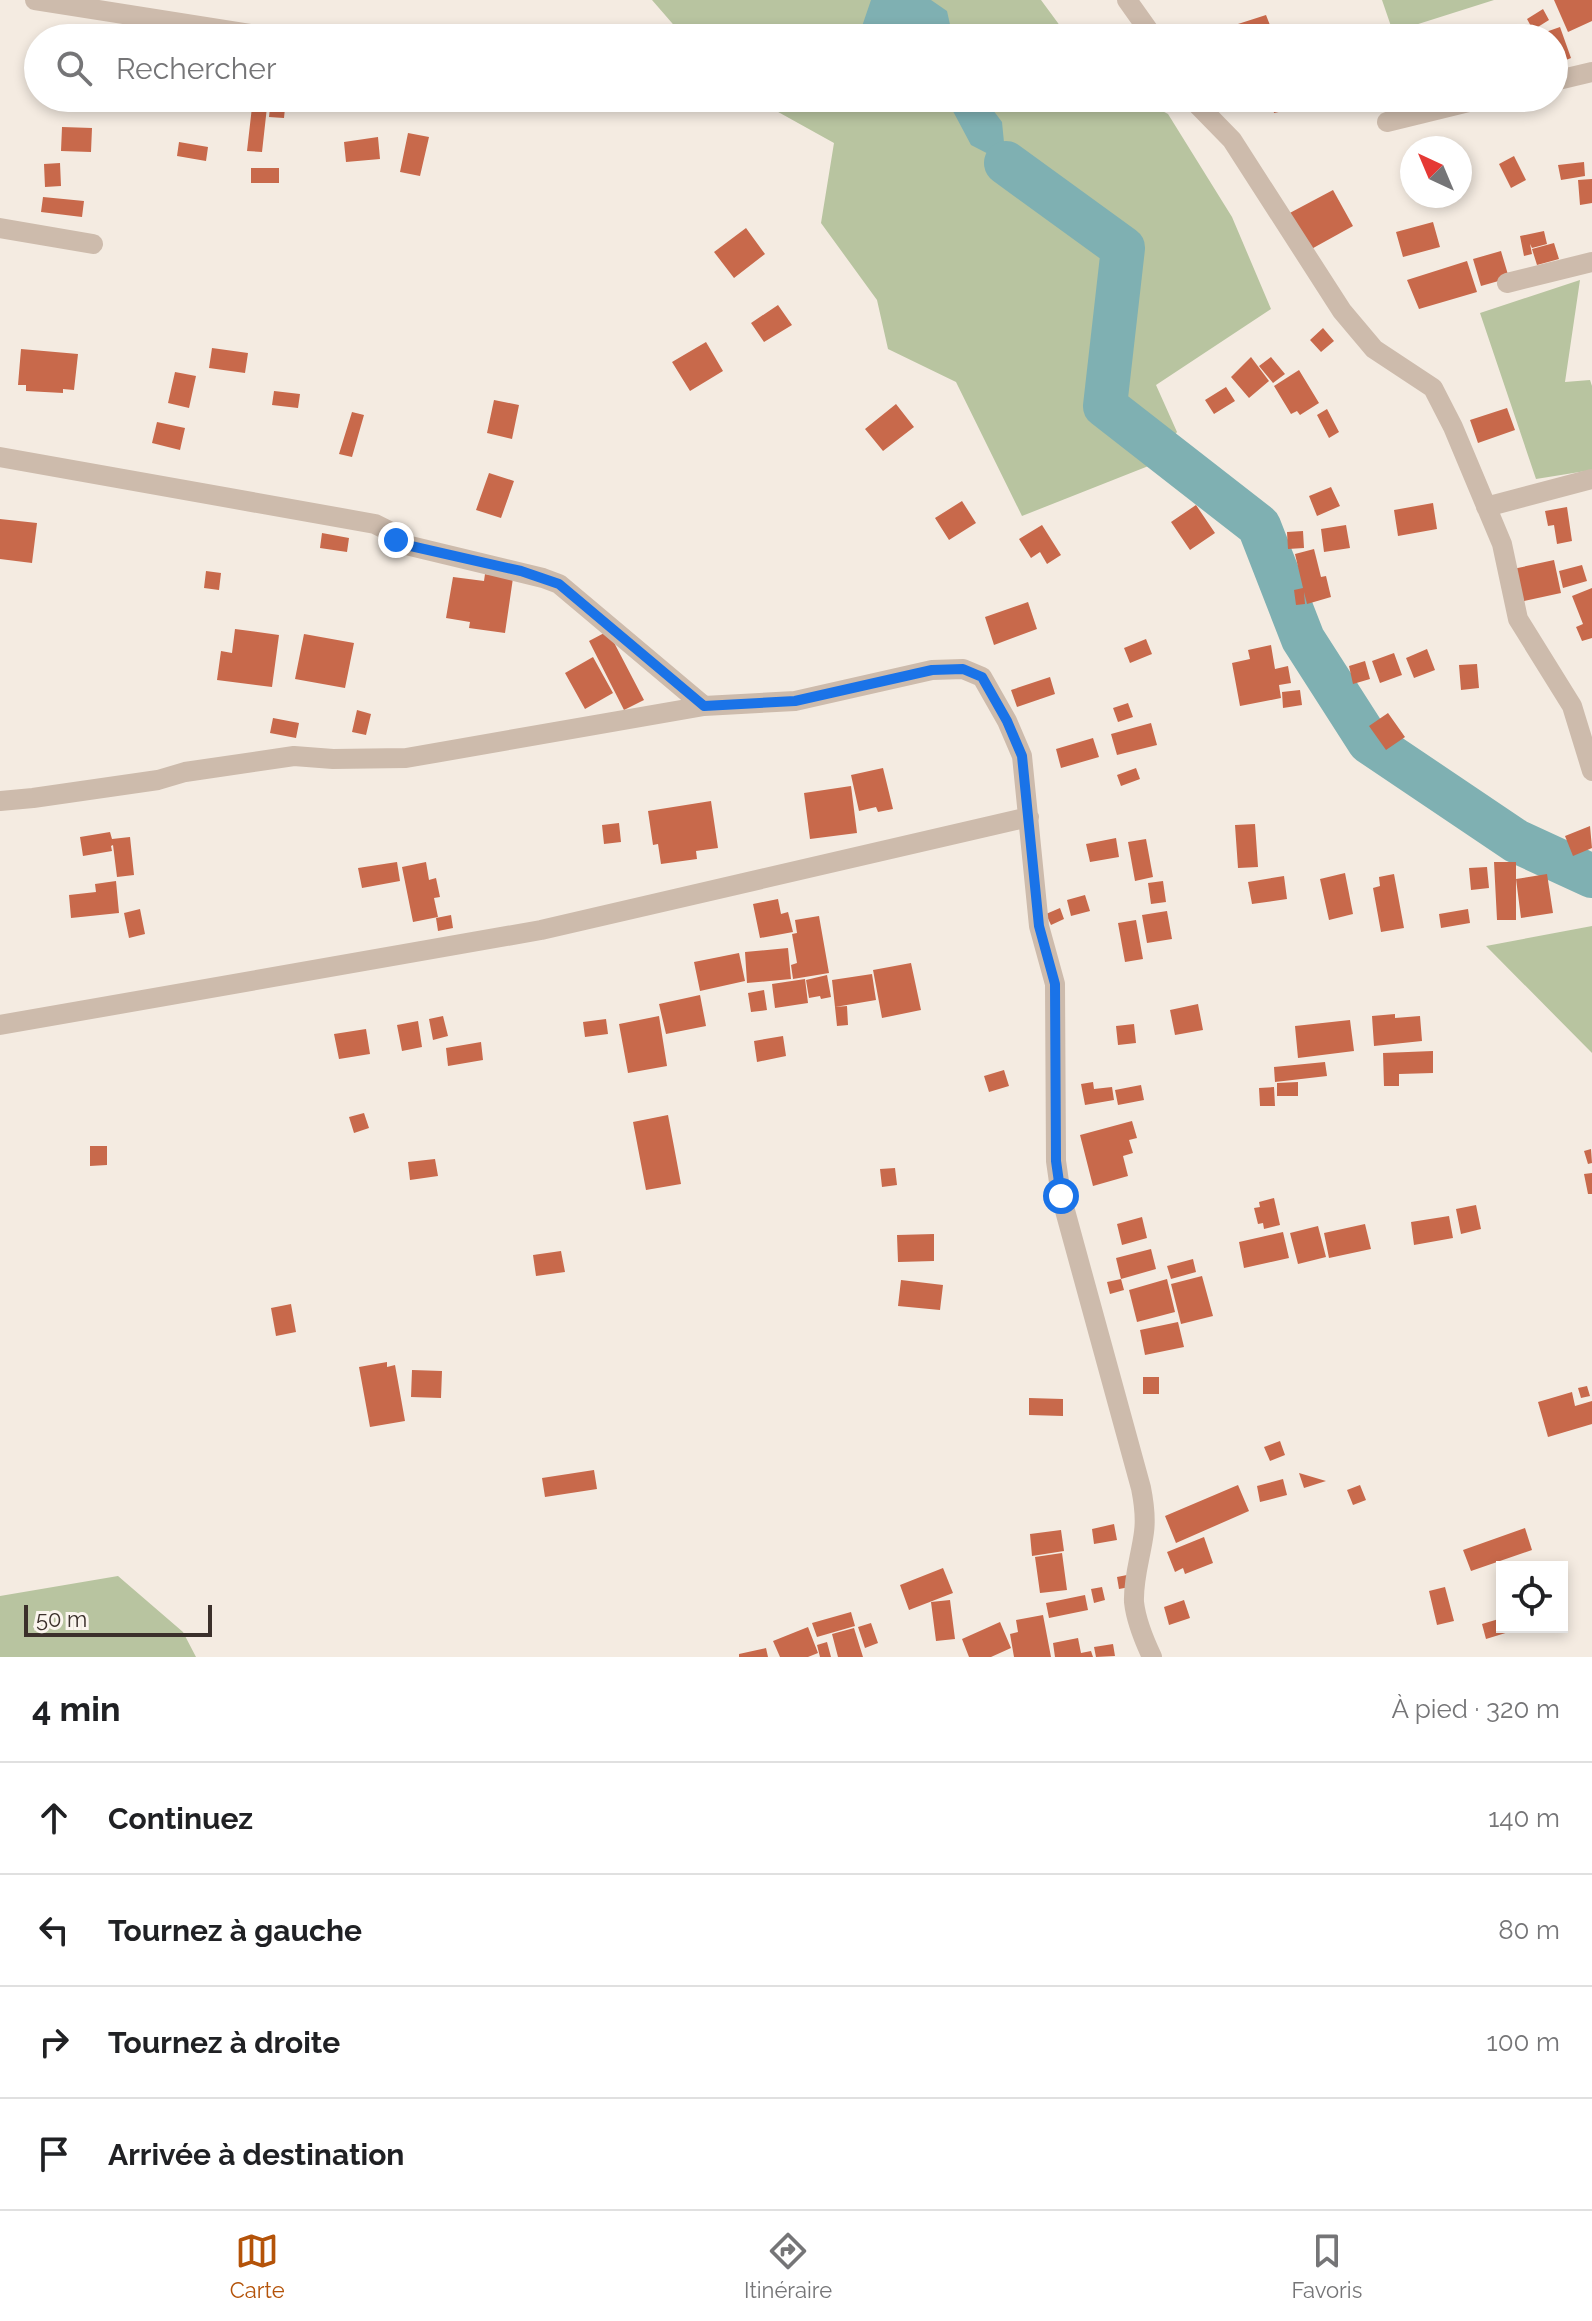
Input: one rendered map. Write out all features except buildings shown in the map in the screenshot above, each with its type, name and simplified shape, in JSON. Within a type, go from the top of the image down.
[{"type":"street","points":[[35,0],[187,24]]},
{"type":"street","points":[[1127,0],[1144,24]]},
{"type":"street","points":[[1568,78],[1592,72]]},
{"type":"street","points":[[1205,112],[1232,140],[1342,311],[1374,349],[1433,388],[1453,427],[1502,544],[1518,619],[1572,706],[1592,771]]},
{"type":"street","points":[[1387,122],[1428,112]]},
{"type":"street","points":[[0,228],[93,244]]},
{"type":"street","points":[[1507,283],[1592,262]]},
{"type":"street","points":[[0,457],[375,524],[389,531],[402,544],[543,578],[559,584],[704,706]]},
{"type":"street","points":[[1486,507],[1592,479]]},
{"type":"street","points":[[0,801],[127,785],[185,772],[294,756],[406,758],[704,706],[795,701],[932,670],[963,669],[982,677],[1007,721],[1022,756],[1039,926],[1055,984],[1056,1161],[1061,1196],[1141,1488],[1145,1510],[1144,1534],[1136,1569],[1134,1602],[1141,1632],[1152,1657]]},
{"type":"street","points":[[0,1025],[541,930],[1029,817]]},
{"type":"green space","points":[[652,0],[1041,0],[1059,24],[673,24]]},
{"type":"green space","points":[[1382,0],[1494,0],[1418,24],[1390,24]]},
{"type":"green space","points":[[778,112],[1164,112],[1232,217],[1271,309],[1156,385],[1177,432],[1151,465],[1022,516],[956,382],[888,349],[877,300],[821,223],[834,143]]},
{"type":"green space","points":[[1580,280],[1565,382],[1590,380],[1592,386],[1592,470],[1536,479],[1480,313]]},
{"type":"green space","points":[[1592,926],[1592,1053],[1486,946]]},
{"type":"green space","points":[[118,1576],[183,1632],[196,1657],[0,1657],[0,1596]]},
{"type":"water","points":[[871,0],[931,0],[947,11],[950,24],[863,24]]},
{"type":"water","points":[[953,112],[994,112],[1002,122],[1006,163],[971,145]]},
{"type":"waterway","points":[[1006,163],[1123,248],[1105,406],[1259,526],[1303,639],[1369,742],[1516,841],[1592,876]]},
{"type":"route","points":[[396,540],[402,544],[521,571],[559,584],[704,706],[795,701],[932,670],[963,669],[982,677],[1007,721],[1022,756],[1039,926],[1055,984],[1056,1161],[1061,1196]]}]
